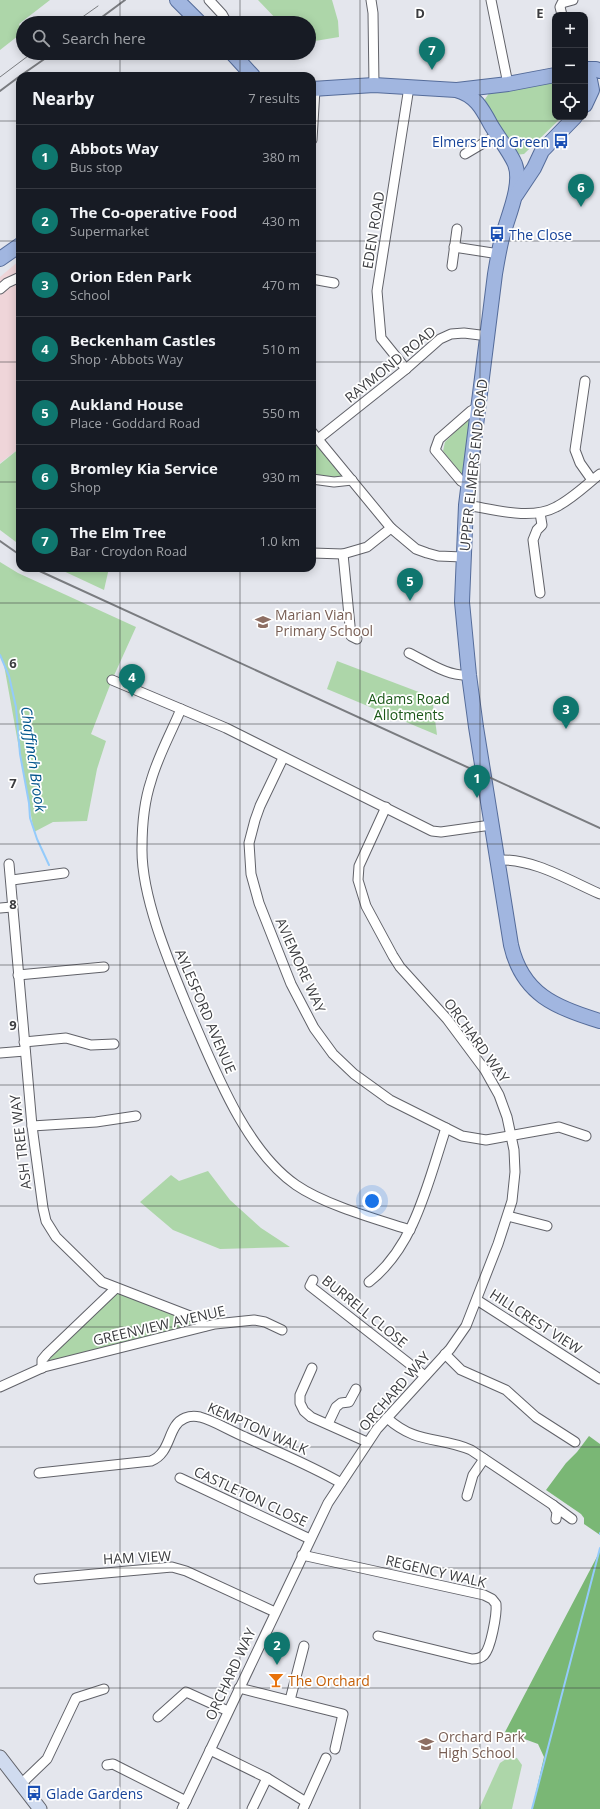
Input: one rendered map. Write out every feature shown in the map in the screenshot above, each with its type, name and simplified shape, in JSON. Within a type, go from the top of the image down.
[{"type":"main road","points":[[177,0],[193,16]]},
{"type":"main road","points":[[239,64],[248,72]]},
{"type":"main road","points":[[239,64],[254,72]]},
{"type":"main road","points":[[588,69],[596,69],[600,71]]},
{"type":"main road","points":[[316,89],[374,85],[456,90],[508,84],[552,76]]},
{"type":"main road","points":[[588,78],[590,80],[592,90],[588,99]]},
{"type":"main road","points":[[480,106],[480,95],[487,87]]},
{"type":"main road","points":[[456,90],[469,94],[480,106],[497,136],[525,164]]},
{"type":"main road","points":[[588,109],[600,103]]},
{"type":"main road","points":[[516,196],[517,183],[525,164],[542,151],[572,120]]},
{"type":"main road","points":[[516,196],[525,164]]},
{"type":"main road","name":"UPPER ELMERS END ROAD","points":[[516,196],[502,239],[499,254],[466,505],[462,602],[469,675],[491,825],[513,953],[522,974],[535,990],[551,1003],[600,1021]]},
{"type":"main road","points":[[0,259],[16,248]]},
{"type":"street","points":[[209,0],[223,16]]},
{"type":"street","points":[[371,0],[373,13],[374,85]]},
{"type":"street","points":[[491,0],[508,84]]},
{"type":"street","points":[[561,12],[560,7],[562,3],[572,0]]},
{"type":"street","name":"EDEN ROAD","points":[[406,369],[381,338],[377,291],[409,87]]},
{"type":"street","points":[[465,154],[497,136]]},
{"type":"street","points":[[452,266],[457,229]]},
{"type":"street","points":[[454,247],[499,254]]},
{"type":"street","points":[[0,289],[7,283],[16,279]]},
{"type":"street","points":[[316,280],[334,283]]},
{"type":"street","name":"RAYMOND ROAD","points":[[316,435],[406,369],[440,339],[451,334],[464,333],[488,336]]},
{"type":"street","points":[[585,381],[575,450],[580,463],[592,480]]},
{"type":"street","points":[[468,485],[461,481],[435,450],[439,438],[471,411],[478,407]]},
{"type":"street","points":[[316,437],[391,528],[416,549],[427,554],[438,556],[463,557]]},
{"type":"street","points":[[466,505],[522,513],[540,513],[563,504],[600,474]]},
{"type":"street","points":[[316,480],[334,482],[352,480]]},
{"type":"street","points":[[540,513],[542,525],[537,530],[533,540],[540,593]]},
{"type":"street","points":[[316,553],[343,554],[367,547],[391,528]]},
{"type":"street","points":[[343,554],[350,636],[357,639]]},
{"type":"street","points":[[409,653],[458,676],[469,675]]},
{"type":"street","points":[[112,680],[246,738],[437,832],[491,825]]},
{"type":"street","name":"AYLESFORD AVENUE","points":[[181,709],[151,780],[142,833],[142,859],[144,876],[151,904],[173,972],[213,1067],[225,1091],[251,1135],[262,1151],[286,1177],[296,1185],[333,1203],[410,1230]]},
{"type":"street","name":"AVIEMORE WAY","points":[[284,758],[254,820],[249,842],[251,874],[259,903],[284,967],[314,1028],[340,1062],[372,1088],[390,1100],[462,1136],[486,1140],[560,1127],[586,1136]]},
{"type":"street","name":"ORCHARD WAY","points":[[184,1805],[324,1510],[367,1442],[463,1332],[477,1300],[508,1216],[512,1201],[515,1172],[512,1135],[503,1104],[489,1077],[447,1019],[400,967],[390,952],[369,912],[358,880],[360,860],[386,807]]},
{"type":"street","points":[[497,860],[534,865],[600,894]]},
{"type":"street","name":"ASH TREE WAY","points":[[9,864],[12,880],[12,907],[32,1126],[46,1221],[56,1237],[102,1282],[195,1318],[205,1326]]},
{"type":"street","points":[[12,880],[64,873]]},
{"type":"street","points":[[0,908],[12,907]]},
{"type":"street","points":[[18,975],[104,967]]},
{"type":"street","points":[[0,1053],[24,1046],[66,1038],[91,1046],[114,1044]]},
{"type":"street","points":[[32,1126],[96,1122],[136,1116]]},
{"type":"street","points":[[369,1282],[392,1260],[410,1230],[446,1128]]},
{"type":"street","points":[[508,1216],[547,1226]]},
{"type":"street","name":"BURRELL CLOSE","points":[[313,1280],[310,1286],[425,1376]]},
{"type":"street","name":"GREENVIEW AVENUE","points":[[42,1368],[42,1360],[116,1288]]},
{"type":"street","name":"HILLCREST VIEW","points":[[477,1300],[600,1379]]},
{"type":"street","name":"GREENVIEW AVENUE","points":[[0,1387],[42,1368],[229,1321],[254,1320],[265,1322],[282,1330]]},
{"type":"street","points":[[445,1354],[461,1370],[506,1390],[536,1417],[575,1442]]},
{"type":"street","points":[[312,1368],[300,1395],[300,1403],[307,1414],[367,1442]]},
{"type":"street","points":[[328,1424],[336,1407],[341,1403],[349,1402],[356,1389]]},
{"type":"street","name":"KEMPTON WALK","points":[[39,1473],[150,1462],[158,1458],[164,1451],[178,1422],[185,1418],[194,1416],[204,1418],[231,1430],[341,1483]]},
{"type":"street","points":[[387,1418],[402,1430],[415,1436],[462,1447],[484,1459],[572,1519]]},
{"type":"street","points":[[467,1496],[473,1475],[484,1459]]},
{"type":"street","name":"CASTLETON CLOSE","points":[[180,1478],[310,1539]]},
{"type":"street","points":[[553,1505],[557,1512],[556,1519]]},
{"type":"street","name":"REGENCY WALK","points":[[302,1556],[487,1596],[496,1604],[489,1646],[480,1658],[472,1659],[378,1636]]},
{"type":"street","name":"HAM VIEW","points":[[39,1579],[172,1567],[186,1571],[275,1612]]},
{"type":"street","points":[[290,1700],[304,1646]]},
{"type":"street","points":[[239,1688],[344,1715],[335,1749]]},
{"type":"street","points":[[21,1784],[47,1759],[76,1698],[104,1689]]},
{"type":"street","points":[[158,1717],[186,1692],[228,1711]]},
{"type":"street","points":[[210,1750],[267,1778],[305,1805],[326,1758]]},
{"type":"street","points":[[0,1757],[40,1809]]},
{"type":"street","points":[[106,1765],[113,1764],[184,1805]]},
{"type":"street","points":[[252,1809],[267,1778]]},
{"type":"shaded area","points":[[16,263],[16,451],[0,463],[0,277]]},
{"type":"green space","points":[[0,0],[50,0],[29,16],[16,16],[16,37],[0,50]]},
{"type":"green space","points":[[258,0],[332,0],[338,21],[339,37],[316,41],[316,16],[273,16]]},
{"type":"green space","name":"Elmers End Green","points":[[552,79],[552,120],[559,120],[524,154],[515,155],[484,105],[485,99],[490,92]]},
{"type":"green space","points":[[471,416],[464,477],[443,451],[445,442]]},
{"type":"green space","points":[[316,437],[352,480],[316,479]]},
{"type":"green space","points":[[16,451],[16,542],[0,530],[0,464]]},
{"type":"green space","points":[[0,562],[18,573],[136,627],[112,680],[91,734],[106,741],[97,769],[87,821],[53,822],[34,832],[4,665],[0,655]]},
{"type":"green space","points":[[66,572],[108,572],[104,590]]},
{"type":"green space","name":"Adams Road Allotments","points":[[337,661],[424,694],[433,704],[437,735],[327,689]]},
{"type":"green space","points":[[208,1171],[230,1200],[261,1228],[290,1247],[220,1249],[173,1230],[140,1202],[171,1175],[179,1181]]},
{"type":"green space","points":[[119,1293],[191,1321],[191,1323],[188,1326],[47,1362],[47,1360],[116,1294]]},
{"type":"green space","points":[[589,1436],[600,1444],[600,1535],[584,1524],[584,1518],[581,1514],[546,1490]]},
{"type":"green space","points":[[600,1551],[600,1809],[532,1809],[544,1757],[538,1744],[505,1732]]},
{"type":"green space","points":[[512,1757],[517,1758],[522,1765],[512,1809],[479,1809],[500,1763]]},
{"type":"waterway","name":"Chaffinch Brook","points":[[0,655],[9,676],[16,707],[20,754],[29,803],[30,818],[37,839],[49,865]]},
{"type":"waterway","points":[[532,1809],[600,1548]]},
{"type":"tram line","points":[[84,16],[98,6]]},
{"type":"tram line","points":[[0,77],[23,60]]},
{"type":"railway","points":[[103,16],[125,0]]},
{"type":"railway","points":[[26,72],[43,60]]},
{"type":"railway","points":[[0,91],[16,79]]},
{"type":"railway","points":[[0,541],[16,552]]},
{"type":"railway","points":[[42,572],[600,828]]},
{"type":"place","name":"The Elm Tree","points":[[432,70]]},
{"type":"place","name":"Elmers End Green","points":[[561,141]]},
{"type":"place","name":"Bromley Kia Service","points":[[581,207]]},
{"type":"place","name":"The Close","points":[[497,234]]},
{"type":"place","name":"Aukland House","points":[[410,601]]},
{"type":"place","name":"Marian Vian Primary School","points":[[263,622]]},
{"type":"place","name":"Beckenham Castles","points":[[132,697]]},
{"type":"place","name":"Orion Eden Park","points":[[566,729]]},
{"type":"place","name":"Abbots Way","points":[[477,798]]},
{"type":"place","name":"The Co-operative Food","points":[[277,1665]]},
{"type":"place","name":"The Orchard","points":[[276,1680]]},
{"type":"place","name":"Orchard Park High School","points":[[426,1744]]},
{"type":"place","name":"Glade Gardens","points":[[34,1793]]}]
